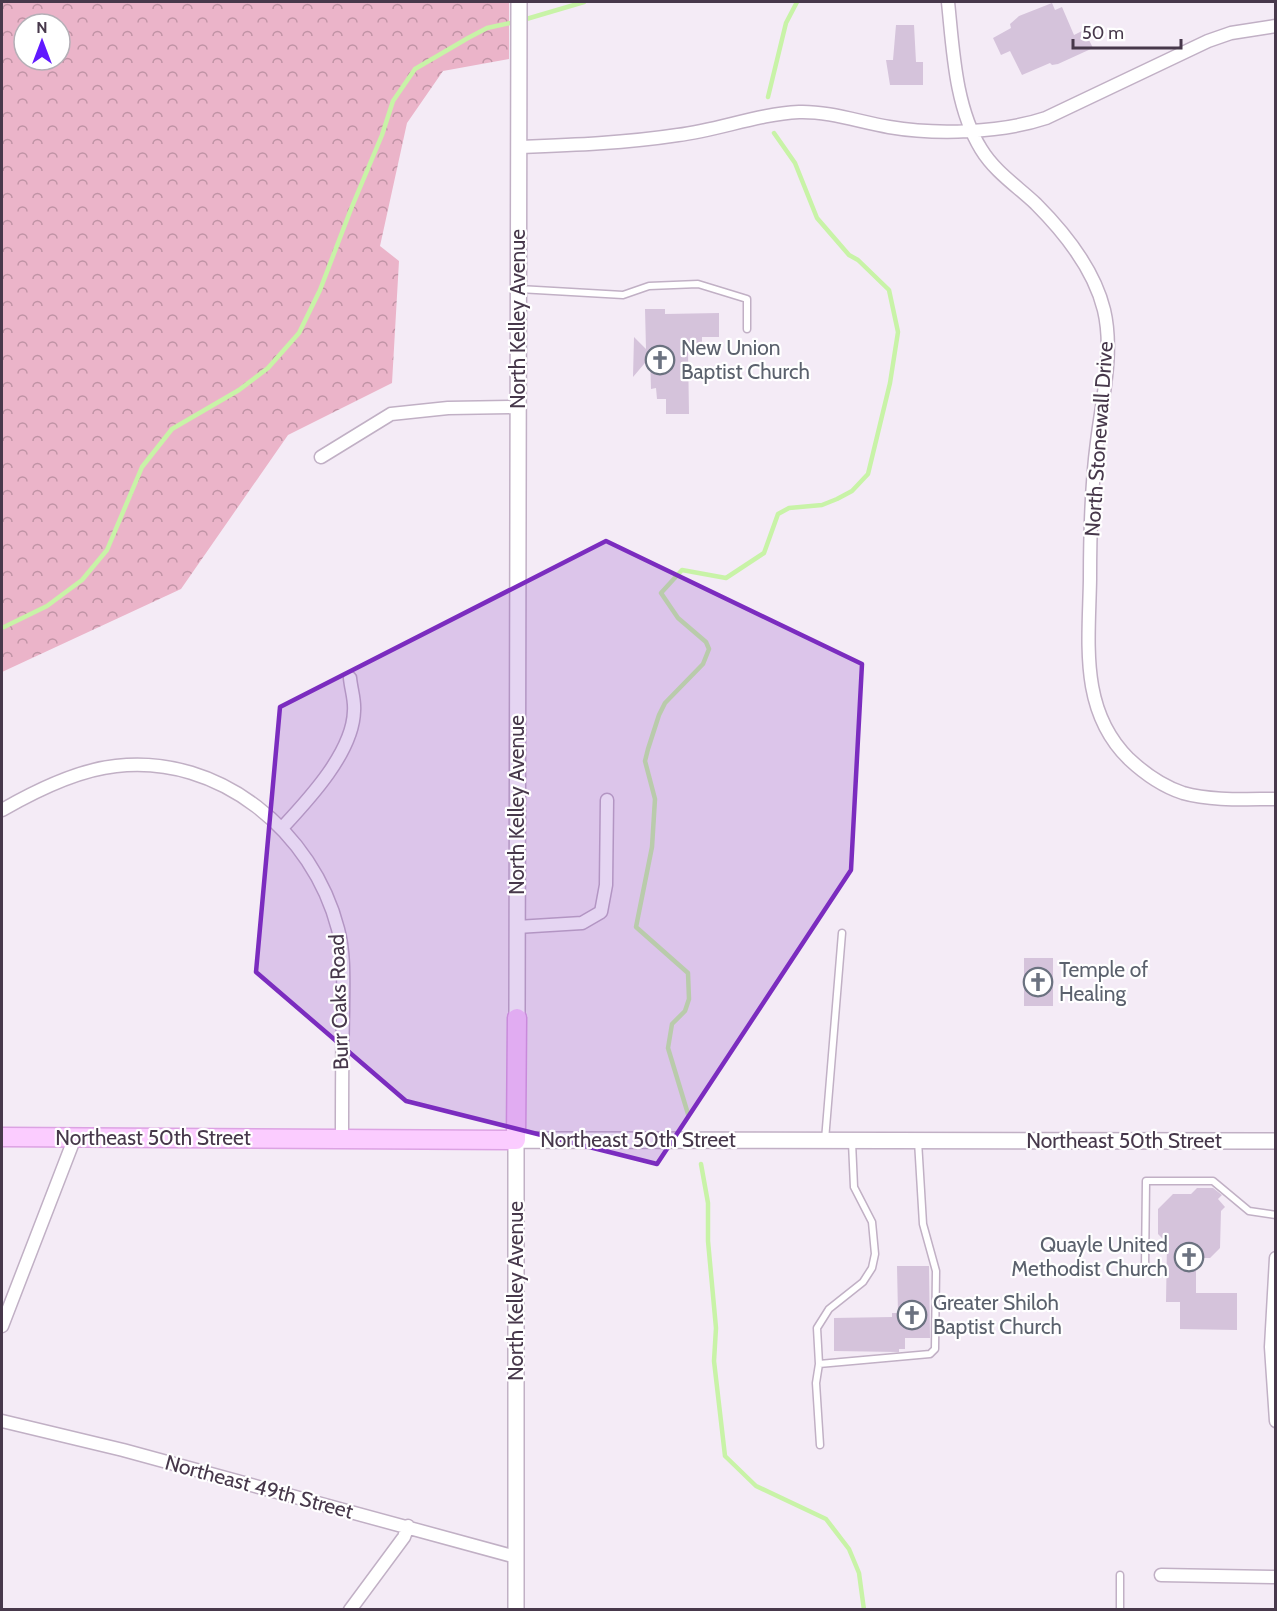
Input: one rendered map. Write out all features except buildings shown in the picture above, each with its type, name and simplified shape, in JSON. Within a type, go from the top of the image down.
[{"type":"main road","name":"North Kelley Avenue","points":[[516,1140],[517,1018]]},
{"type":"main road","name":"Northeast 50th Street","points":[[2,1137],[516,1140]]},
{"type":"street","name":"North Kelley Avenue","points":[[517,1018],[519,2]]},
{"type":"street","name":"North Stonewall Drive","points":[[948,2],[963,106],[971,130],[994,167],[1035,204],[1078,254],[1098,292],[1104,310],[1108,350],[1091,504],[1089,669],[1098,713],[1109,735],[1124,754],[1142,771],[1162,784],[1184,793],[1209,797],[1275,799]]},
{"type":"street","points":[[519,147],[680,135],[777,113],[803,112],[893,127],[971,130],[1018,125],[1040,120],[1208,41],[1231,33],[1275,26]]},
{"type":"street","points":[[321,457],[391,414],[448,408],[518,407]]},
{"type":"street","points":[[283,827],[325,776],[348,735],[355,709],[350,678]]},
{"type":"street","name":"Burr Oaks Road","points":[[2,810],[89,772],[137,765],[181,771],[215,782],[253,803],[283,827],[321,884],[339,932],[343,987],[342,1139]]},
{"type":"street","points":[[517,927],[582,923],[601,912],[606,885],[606,800]]},
{"type":"street","points":[[2,1326],[75,1137]]},
{"type":"street","name":"North Kelley Avenue","points":[[516,1140],[516,1610]]},
{"type":"street","name":"Northeast 50th Street","points":[[516,1140],[1275,1141]]},
{"type":"street","points":[[1275,1258],[1272,1382],[1275,1420]]},
{"type":"street","name":"Northeast 49th Street","points":[[2,1421],[408,1526],[516,1557]]},
{"type":"street","points":[[350,1610],[404,1537],[408,1526]]},
{"type":"street","points":[[1161,1575],[1275,1577]]},
{"type":"lane","points":[[518,289],[623,295],[649,286],[704,285],[747,299],[747,329]]},
{"type":"lane","points":[[825,1140],[842,933]]},
{"type":"lane","points":[[820,1445],[816,1383],[819,1364],[816,1339],[822,1317],[863,1282],[872,1268],[875,1254],[872,1222],[854,1187],[852,1140]]},
{"type":"lane","points":[[819,1364],[930,1354],[935,1349],[936,1271],[923,1224],[918,1140]]},
{"type":"lane","points":[[1145,1269],[1146,1181],[1213,1181],[1249,1211],[1275,1215]]},
{"type":"lane","points":[[1120,1575],[1120,1610]]},
{"type":"highlighted area","points":[[606,541],[862,664],[851,870],[657,1164],[406,1101],[256,972],[280,707]]},
{"type":"green space","points":[[2,2],[509,2],[509,59],[443,71],[407,123],[380,246],[399,261],[392,383],[288,435],[181,589],[2,672]]},
{"type":"waterway","points":[[523,20],[584,2]]},
{"type":"waterway","points":[[768,97],[786,23],[797,2]]},
{"type":"waterway","points":[[2,628],[47,606],[82,580],[107,550],[142,467],[172,429],[239,390],[268,368],[299,333],[320,290],[382,135],[393,101],[415,69],[487,28],[515,22]]},
{"type":"waterway","points":[[688,1114],[668,1048],[672,1024],[685,1011],[689,999],[688,973],[636,927],[652,847],[655,799],[645,761],[648,749],[665,703],[703,664],[709,649],[706,642],[678,618],[661,593],[682,570],[726,578],[764,553],[778,514],[789,508],[822,505],[837,499],[852,491],[868,474],[890,383],[898,332],[889,290],[858,260],[849,255],[817,218],[795,163],[774,133]]},
{"type":"waterway","points":[[701,1164],[708,1203],[708,1241],[716,1328],[714,1361],[725,1456],[756,1486],[826,1519],[849,1549],[859,1573],[864,1610]]},
{"type":"place","name":"New Union Baptist Church","points":[[660,360]]},
{"type":"place","name":"Temple of Healing","points":[[1038,982]]},
{"type":"place","name":"Quayle United Methodist Church","points":[[1189,1257]]},
{"type":"place","name":"Greater Shiloh Baptist Church","points":[[912,1315]]}]
